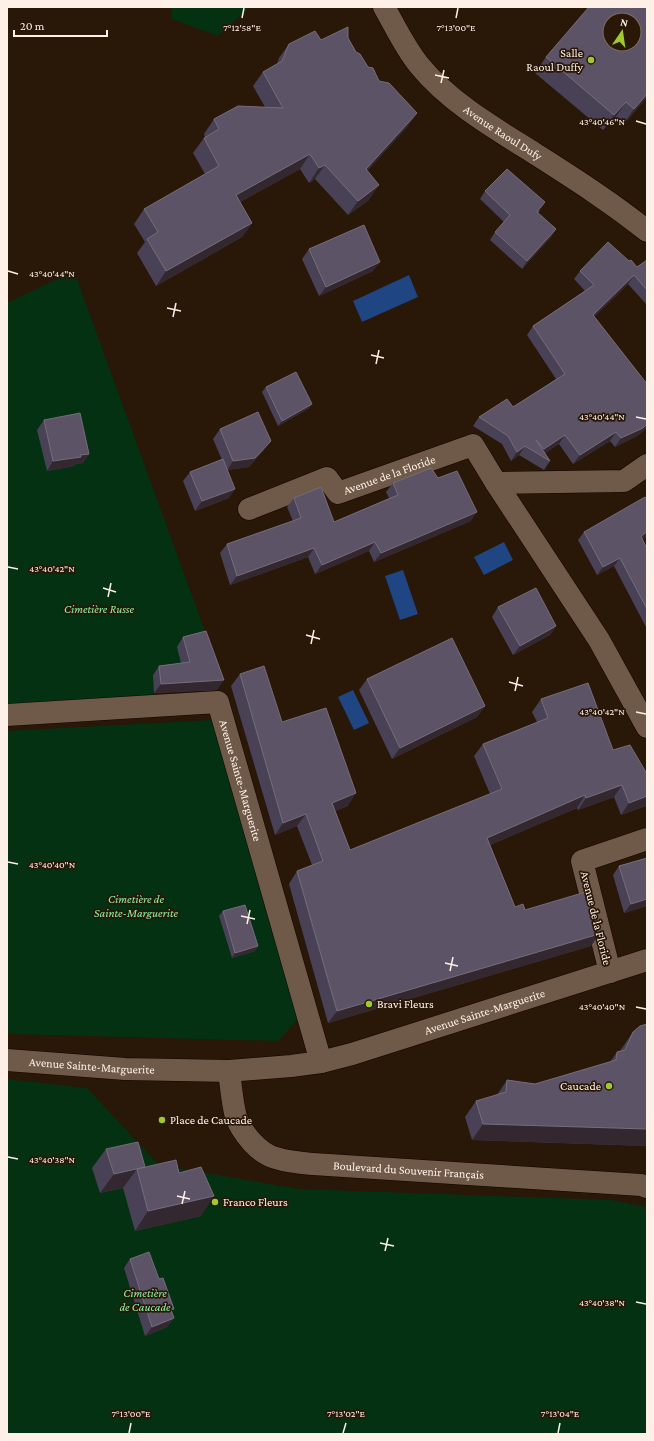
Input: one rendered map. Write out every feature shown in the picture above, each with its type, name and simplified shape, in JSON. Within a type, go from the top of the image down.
[{"type":"street","name":"Avenue Raoul Dufy","points":[[384,7],[418,64],[447,93],[477,117],[577,180],[622,211],[647,231]]},
{"type":"street","name":"Avenue de la Floride","points":[[249,509],[327,478],[338,493],[473,445],[496,484],[600,640],[647,727]]},
{"type":"street","points":[[496,484],[624,481],[647,465]]},
{"type":"street","name":"Avenue Sainte-Marguerite","points":[[7,715],[218,702],[321,1062]]},
{"type":"street","name":"Avenue de la Floride","points":[[610,972],[582,861],[647,839]]},
{"type":"street","name":"Avenue Sainte-Marguerite","points":[[7,1060],[125,1069],[229,1071],[321,1062],[352,1054],[647,960]]},
{"type":"street","name":"Boulevard du Souvenir Français","points":[[229,1071],[233,1104],[237,1119],[251,1141],[264,1153],[275,1158],[313,1164],[641,1185],[647,1188]]},
{"type":"green space","points":[[172,7],[250,7],[218,36],[172,19]]},
{"type":"green space","name":"Cimetière Russe","points":[[74,271],[206,634],[154,697],[7,708],[7,303]]},
{"type":"green space","name":"Cimetière de Sainte-Marguerite","points":[[214,720],[303,1014],[278,1041],[11,1034],[7,1032],[7,731]]},
{"type":"green space","name":"Cimetière de Caucade","points":[[7,1079],[87,1088],[159,1165],[300,1189],[611,1200],[647,1207],[647,1434],[7,1434]]},
{"type":"water","points":[[409,275],[418,297],[362,322],[353,301]]},
{"type":"water","points":[[504,542],[513,560],[484,575],[474,557]]},
{"type":"water","points":[[403,570],[418,614],[400,620],[385,576]]},
{"type":"water","points":[[353,690],[369,723],[354,730],[338,697]]},
{"type":"building","name":"Salle Raoul Duffy","points":[[589,7],[647,7],[647,94],[634,109],[626,102],[614,115],[546,57]]},
{"type":"building","points":[[348,27],[348,38],[356,52],[360,54],[368,67],[373,68],[379,81],[389,83],[417,113],[366,169],[379,185],[358,201],[325,165],[319,168],[310,154],[236,195],[252,223],[166,271],[147,239],[158,232],[144,209],[219,166],[204,138],[219,129],[214,119],[238,106],[283,108],[263,72],[282,61],[289,44],[315,31],[321,40]]},
{"type":"building","points":[[507,169],[545,202],[537,212],[556,229],[527,261],[495,232],[510,215],[485,191]]},
{"type":"building","points":[[364,225],[380,262],[326,287],[309,249]]},
{"type":"building","points":[[608,242],[629,261],[631,260],[637,267],[647,260],[647,290],[634,275],[593,315],[647,384],[647,424],[643,428],[621,438],[616,432],[580,455],[565,435],[544,449],[536,440],[550,461],[525,446],[517,452],[508,436],[479,417],[507,399],[513,407],[565,374],[533,326],[594,285],[580,271]]},
{"type":"building","points":[[296,372],[312,404],[282,421],[266,387]]},
{"type":"building","points":[[258,412],[271,441],[255,458],[233,461],[220,429]]},
{"type":"building","points":[[80,413],[89,454],[80,455],[81,457],[53,461],[44,420]]},
{"type":"building","points":[[223,459],[235,489],[202,501],[190,472]]},
{"type":"building","points":[[431,468],[438,478],[457,471],[477,512],[381,553],[375,542],[322,565],[314,548],[237,576],[227,544],[301,518],[294,498],[321,487],[334,522],[398,495],[393,483]]},
{"type":"building","points":[[645,497],[647,499],[647,532],[641,536],[647,549],[647,609],[620,558],[603,567],[584,532]]},
{"type":"building","points":[[536,588],[556,626],[520,646],[498,607]]},
{"type":"building","points":[[206,631],[224,680],[161,684],[159,666],[190,662],[183,637]]},
{"type":"building","points":[[452,638],[485,706],[400,748],[367,679]]},
{"type":"building","points":[[264,666],[282,722],[326,708],[356,793],[332,803],[350,850],[502,789],[483,744],[548,718],[541,699],[588,683],[613,750],[630,745],[647,774],[647,796],[629,803],[622,785],[586,798],[585,795],[487,838],[515,907],[523,904],[525,910],[589,891],[599,934],[337,1011],[297,871],[323,861],[306,814],[283,823],[240,674]]},
{"type":"building","points":[[647,858],[647,899],[631,904],[619,866]]},
{"type":"building","points":[[245,905],[258,946],[235,953],[223,911]]},
{"type":"building","name":"Caucade","points":[[647,1024],[647,1129],[483,1124],[476,1101],[506,1092],[507,1080],[535,1084],[616,1060],[617,1052],[625,1050],[633,1032],[640,1026]]},
{"type":"building","points":[[138,1142],[145,1167],[114,1174],[106,1149]]},
{"type":"building","points":[[176,1160],[179,1173],[201,1167],[214,1196],[148,1211],[137,1169]]},
{"type":"building","points":[[149,1252],[159,1279],[163,1278],[174,1309],[171,1310],[174,1318],[152,1327],[130,1259]]},
{"type":"place","name":"Salle Raoul Duffy","points":[[591,60]]},
{"type":"place","name":"Bravi Fleurs","points":[[369,1004]]},
{"type":"place","name":"Caucade","points":[[609,1086]]},
{"type":"place","name":"Place de Caucade","points":[[162,1120]]},
{"type":"place","name":"Franco Fleurs","points":[[215,1202]]}]
